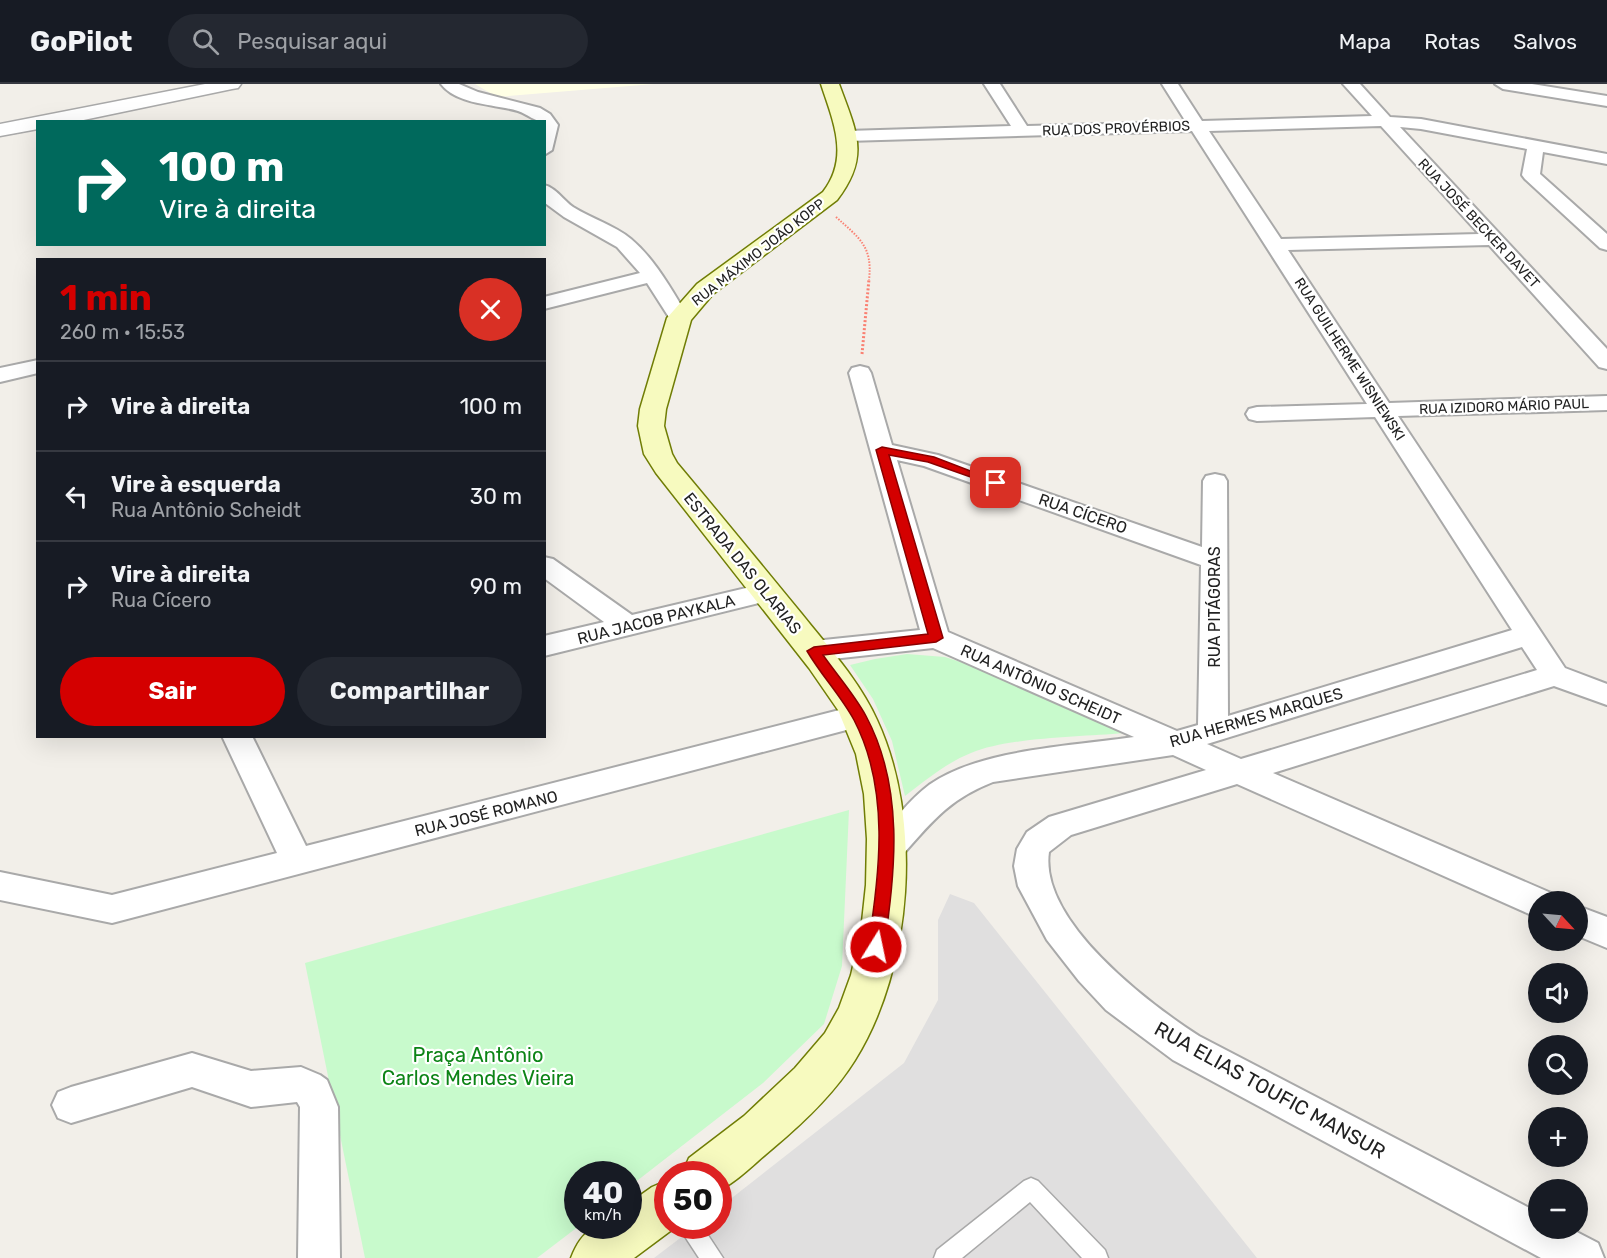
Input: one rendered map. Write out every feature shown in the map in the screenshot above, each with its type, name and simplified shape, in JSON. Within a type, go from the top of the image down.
[{"type":"main road","name":"RUA MÁXIMO JOÃO KOPP","points":[[679,318],[705,289],[838,188],[849,162],[847,136],[830,84]]},
{"type":"main road","name":"ESTRADA DAS OLARIAS","points":[[679,318],[653,409],[651,426],[653,440],[666,467],[814,651],[859,716],[870,739],[878,765],[886,821],[885,888],[879,930],[869,979],[858,1015],[841,1045],[796,1097],[723,1161]]},
{"type":"main road","points":[[595,1258],[654,1214]]},
{"type":"street","points":[[49,120],[232,84]]},
{"type":"street","points":[[449,84],[463,93],[523,108],[544,116],[550,125],[546,142]]},
{"type":"street","points":[[992,84],[1022,131]]},
{"type":"street","name":"RUA GUILHERME WISNIEWSKI","points":[[1170,84],[1529,635]]},
{"type":"street","name":"RUA JOSÉ BECKER DAVET","points":[[1351,84],[1607,362]]},
{"type":"street","points":[[1503,84],[1607,101]]},
{"type":"street","name":"RUA DOS PROVÉRBIOS","points":[[847,136],[1384,121],[1421,124],[1607,159]]},
{"type":"street","points":[[0,130],[36,123]]},
{"type":"street","points":[[1536,146],[1531,176],[1607,244]]},
{"type":"street","points":[[546,196],[622,241],[634,253],[679,318]]},
{"type":"street","points":[[1276,245],[1494,239]]},
{"type":"street","points":[[546,302],[651,276]]},
{"type":"street","points":[[0,375],[36,366]]},
{"type":"street","points":[[814,651],[936,638],[860,373]]},
{"type":"street","name":"RUA IZIDORO MÁRIO PAUL","points":[[1257,414],[1607,403]]},
{"type":"street","name":"RUA CÍCERO","points":[[882,450],[930,460],[1214,560]]},
{"type":"street","name":"RUA PITÁGORAS","points":[[1213,732],[1215,482]]},
{"type":"street","points":[[546,567],[628,626]]},
{"type":"street","name":"RUA JACOB PAYKALA","points":[[546,646],[767,592]]},
{"type":"street","points":[[1529,635],[1555,675],[1607,695]]},
{"type":"street","name":"RUA HERMES MARQUES","points":[[887,851],[940,794],[960,782],[988,771],[1176,743],[1529,635]]},
{"type":"street","name":"RUA ANTÔNIO SCHEIDT","points":[[936,638],[1528,898]]},
{"type":"street","points":[[1237,771],[1555,675]]},
{"type":"street","name":"RUA JOSÉ ROMANO","points":[[0,886],[112,909],[859,716]]},
{"type":"street","points":[[238,738],[297,861]]},
{"type":"street","name":"RUA ELIAS TOUFIC MANSUR","points":[[1237,771],[1060,826],[1042,837],[1033,850],[1030,867],[1036,890],[1045,909],[1088,966],[1117,997],[1146,1022],[1186,1048],[1561,1252]]},
{"type":"street","points":[[1588,924],[1607,933]]},
{"type":"street","points":[[71,1105],[192,1070],[204,1071],[249,1089],[297,1084],[308,1087],[315,1094],[319,1107],[320,1258]]},
{"type":"lane","points":[[945,1258],[1032,1188],[1097,1258]]},
{"type":"lane","points":[[698,1239],[712,1258]]},
{"type":"path","points":[[820,203],[857,234],[864,243],[871,263],[860,373]]},
{"type":"shaded area","points":[[475,84],[654,84],[497,97]]},
{"type":"shaded area","points":[[950,894],[974,903],[1257,1258],[654,1258],[679,1239],[732,1239],[732,1198],[904,1063],[938,1000],[938,920]]},
{"type":"green space","points":[[907,654],[945,657],[982,669],[1124,733],[1025,741],[987,748],[953,762],[905,796],[892,741],[873,699],[850,665]]},
{"type":"green space","name":"Praça Antônio Carlos Mendes Vieira","points":[[849,810],[842,966],[824,1024],[763,1083],[662,1161],[654,1161],[654,1168],[642,1177],[642,1161],[564,1161],[564,1237],[537,1258],[365,1258],[305,963]]},
{"type":"route","points":[[876,947],[885,888],[887,851],[884,796],[878,765],[870,739],[859,716],[814,651],[936,638],[882,450],[914,455],[996,483]]}]
